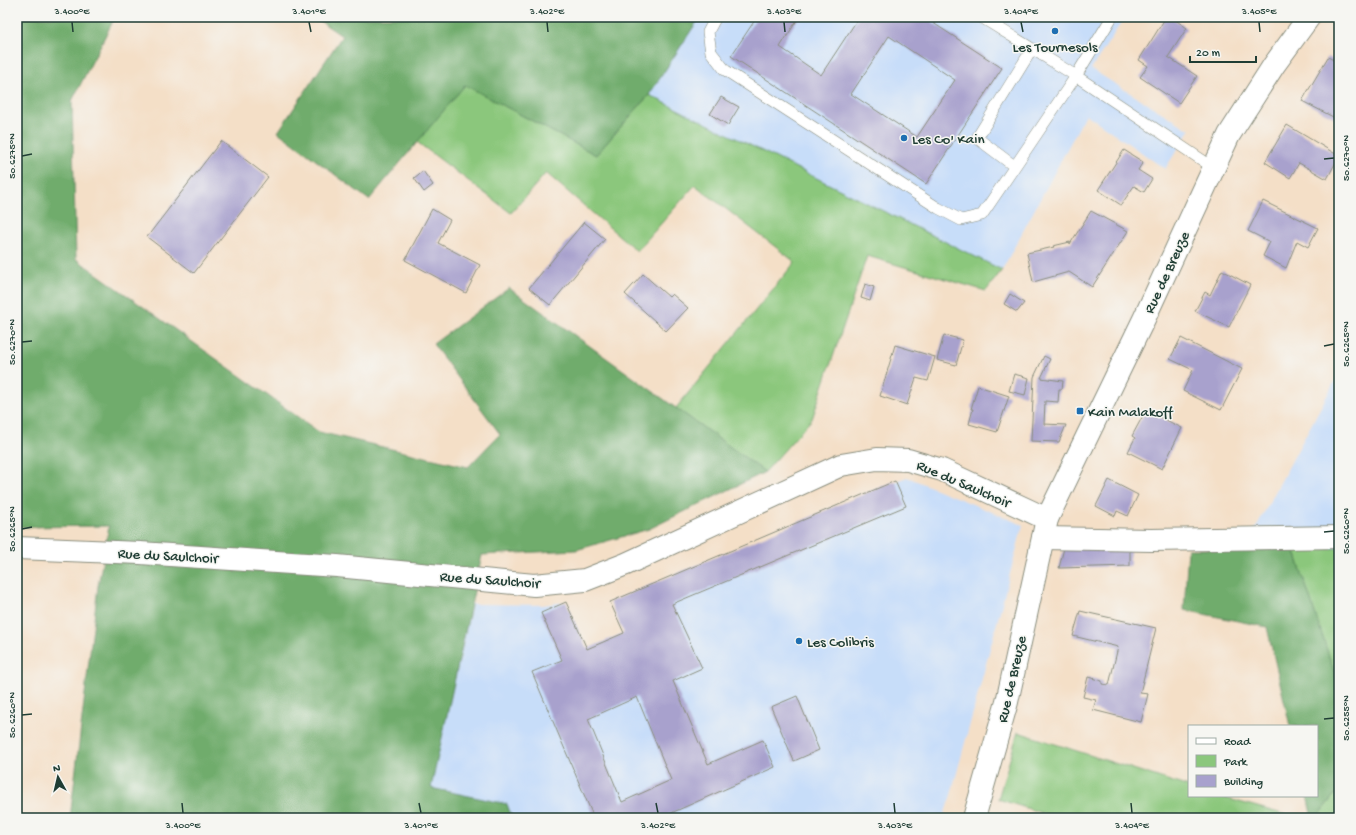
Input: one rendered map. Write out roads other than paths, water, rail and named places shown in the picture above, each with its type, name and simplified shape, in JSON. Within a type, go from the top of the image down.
[{"type":"street","name":"Rue de Breuze","points":[[974,818],[1007,702],[1045,528],[1229,135],[1274,65],[1308,17]]},
{"type":"street","name":"Rue du Saulchoir","points":[[17,548],[140,553],[337,566],[534,585],[585,580],[619,567],[841,465],[877,459],[908,460],[942,470],[1045,528]]},
{"type":"street","points":[[1045,528],[1150,540],[1339,537]]},
{"type":"lane","points":[[716,17],[708,32],[711,52],[725,70],[938,208],[961,220],[982,215],[1076,76],[1112,17]]},
{"type":"lane","points":[[981,17],[1076,76],[1214,168]]},
{"type":"lane","points":[[1014,166],[977,138],[1032,49]]},
{"type":"place","name":"Les Tournesols","points":[[1055,31]]},
{"type":"place","name":"Les Co' Kain","points":[[904,138]]},
{"type":"place","name":"Kain Malakoff","points":[[1080,411]]},
{"type":"place","name":"Les Colibris","points":[[799,641]]}]
